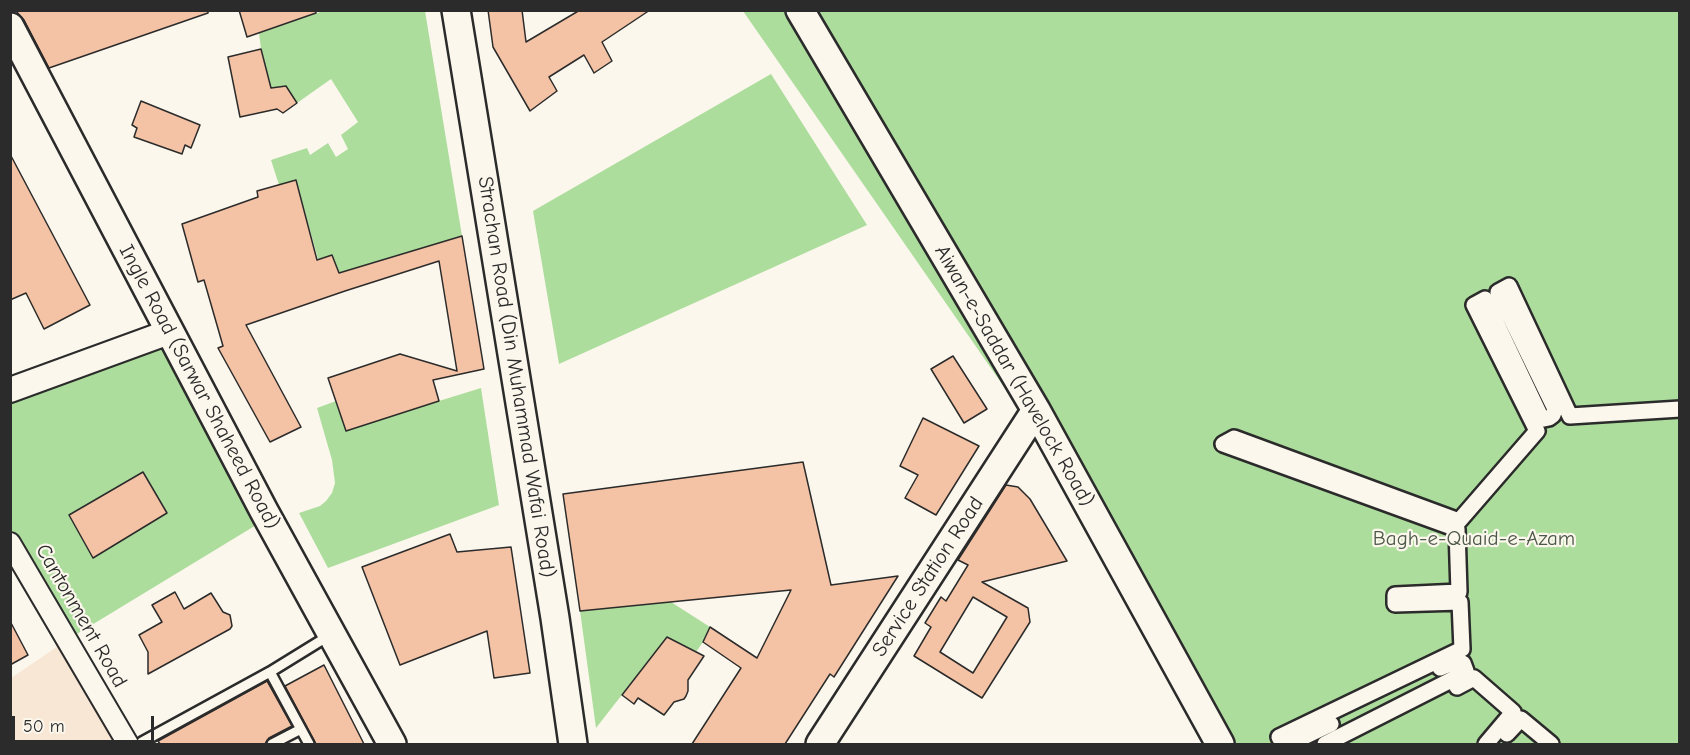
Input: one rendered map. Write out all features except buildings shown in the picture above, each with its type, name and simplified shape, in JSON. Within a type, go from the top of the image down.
[{"type":"main road","name":"Strachan Road (Din Muhammad Wafai Road)","points":[[456,10],[553,607],[573,744]]},
{"type":"main road","name":"Aiwan-e-Saddar (Havelock Road)","points":[[800,10],[1036,410],[1220,744]]},
{"type":"main road","name":"Ingle Road (Sarwar Shaheed Road)","points":[[10,27],[269,521],[392,744]]},
{"type":"main road","name":"Service Station Road","points":[[820,744],[1036,410]]},
{"type":"street","points":[[1283,744],[1279,737],[1462,649],[1460,602],[1395,604],[1395,595],[1459,592],[1456,529],[1223,444],[1234,438],[1459,521],[1537,431],[1474,305],[1485,299],[1540,415],[1544,419],[1549,418],[1555,409],[1498,292],[1509,286],[1570,416],[1680,410]]},
{"type":"street","points":[[10,390],[170,333]]},
{"type":"street","name":"Cantonment Road","points":[[10,543],[135,743]]},
{"type":"street","points":[[1289,744],[1453,662],[1463,663],[1466,671],[1463,674],[1325,744]]},
{"type":"street","points":[[1346,744],[1474,678],[1513,712],[1485,744]]},
{"type":"street","points":[[1498,744],[1521,718],[1551,744]]},
{"type":"lane","points":[[135,743],[270,672],[332,633]]},
{"type":"lane","points":[[270,672],[309,744]]},
{"type":"lane","points":[[272,744],[301,729]]},
{"type":"shaded area","points":[[67,640],[128,744],[11,744],[11,678]]},
{"type":"green space","points":[[323,11],[425,11],[462,236],[339,273],[332,255],[318,259],[296,180],[279,185],[271,160],[307,148],[310,155],[328,143],[336,157],[348,149],[341,135],[358,122],[331,79],[297,103],[271,88],[259,33]]},
{"type":"green space","name":"Bagh-e-Quaid-e-Azam","points":[[743,11],[1679,11],[1679,744],[1224,744],[1095,518]]},
{"type":"green space","points":[[771,74],[867,225],[559,364],[533,211]]},
{"type":"green space","points":[[170,332],[276,513],[67,640],[11,543],[10,390]]},
{"type":"green space","points":[[481,388],[499,505],[328,568],[299,513],[320,506],[326,501],[335,483],[332,460],[317,408],[336,401],[439,401]]},
{"type":"green space","points":[[671,602],[710,627],[703,642],[696,652],[667,637],[596,728],[580,611]]}]
